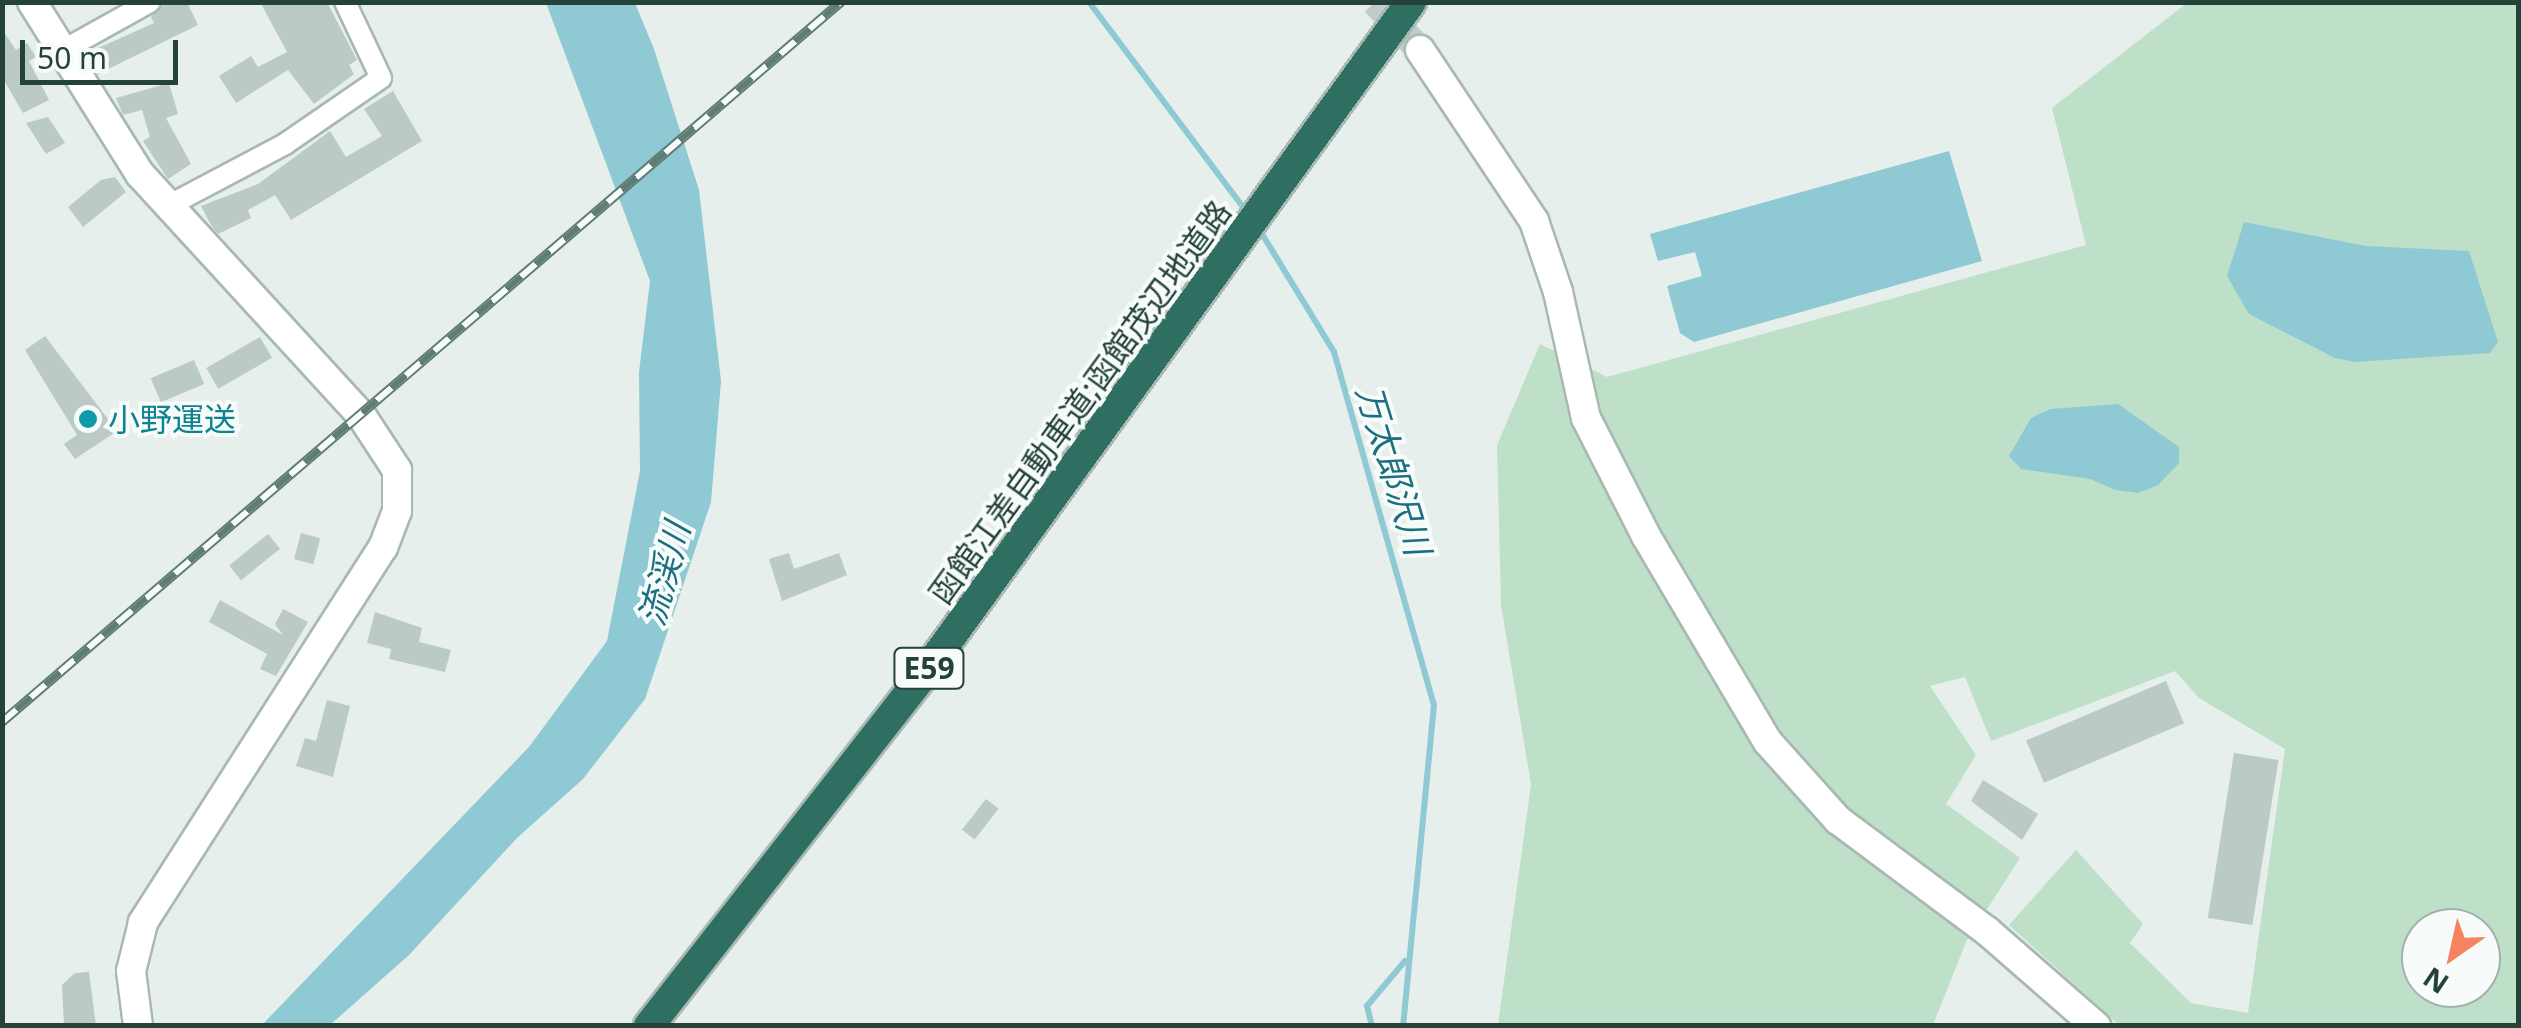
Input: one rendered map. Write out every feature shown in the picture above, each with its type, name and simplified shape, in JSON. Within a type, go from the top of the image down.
[{"type":"highway","name":"函館江差自動車道;函館茂辺地道路","points":[[649,1026],[921,678],[1198,302],[1411,2]]},
{"type":"street","points":[[32,2],[108,130],[168,206],[392,452],[400,490],[383,547],[144,923],[132,971],[138,1026]]},
{"type":"street","points":[[60,52],[150,2]]},
{"type":"street","points":[[168,206],[284,144],[380,78],[345,2]]},
{"type":"street","points":[[1420,50],[1534,222],[1558,292],[1586,418],[1646,536],[1768,742],[1838,820],[1987,931],[2096,1026]]},
{"type":"green space","points":[[2187,3],[2518,3],[2518,1025],[2119,1025],[2009,925],[2076,850],[2143,924],[2130,943],[2191,1003],[2248,1013],[2285,749],[2199,698],[2175,671],[1991,741],[1965,677],[1930,686],[1976,755],[1946,804],[2020,858],[1966,942],[1933,1025],[1498,1025],[1531,784],[1501,605],[1497,445],[1540,344],[1607,377],[2086,245],[2052,108]]},
{"type":"water","name":"流渓川","points":[[546,3],[635,3],[654,49],[699,190],[721,381],[711,502],[645,699],[583,779],[517,838],[409,955],[330,1025],[262,1025],[529,747],[607,641],[640,471],[639,372],[650,281]]},
{"type":"water","points":[[1949,151],[1982,261],[1694,342],[1680,333],[1667,286],[1702,276],[1695,252],[1658,261],[1650,234]]},
{"type":"water","points":[[2244,222],[2366,246],[2469,251],[2498,342],[2490,353],[2355,362],[2335,358],[2249,314],[2227,276]]},
{"type":"water","points":[[2118,404],[2179,447],[2179,463],[2158,485],[2138,493],[2116,490],[2090,479],[2021,469],[2009,456],[2031,418],[2050,409]]},
{"type":"building","points":[[187,2],[198,25],[98,74],[85,54],[154,23],[151,17],[163,5]]},
{"type":"building","points":[[260,2],[327,2],[357,60],[349,65],[354,74],[314,104],[288,70],[236,103],[219,76],[251,56],[258,67],[287,52]]},
{"type":"building","points":[[2,29],[16,50],[27,43],[36,57],[29,61],[49,100],[23,113],[2,77]]},
{"type":"building","points":[[169,83],[178,114],[166,118],[191,164],[168,179],[143,141],[150,137],[142,110],[123,115],[116,98]]},
{"type":"building","points":[[393,91],[422,141],[291,220],[275,195],[248,210],[251,218],[218,234],[211,225],[201,206],[258,184],[330,131],[346,157],[382,136],[364,109]]},
{"type":"building","points":[[48,117],[65,143],[46,154],[26,123]]},
{"type":"building","points":[[115,177],[126,192],[83,227],[68,207],[101,180]]},
{"type":"building","name":"小野運送","points":[[45,336],[117,431],[75,459],[64,444],[77,435],[25,350]]},
{"type":"building","points":[[260,337],[272,358],[218,389],[206,368]]},
{"type":"building","points":[[194,360],[204,384],[161,402],[151,378]]},
{"type":"building","points":[[301,533],[320,538],[313,564],[294,559]]},
{"type":"building","points":[[268,534],[280,549],[241,580],[229,565]]},
{"type":"building","points":[[789,553],[794,569],[839,553],[847,575],[782,601],[769,559]]},
{"type":"building","points":[[220,600],[283,635],[275,624],[283,609],[308,622],[276,676],[260,669],[267,654],[209,622]]},
{"type":"building","points":[[375,612],[422,628],[419,642],[451,650],[445,672],[389,659],[391,649],[367,643]]},
{"type":"building","points":[[2166,681],[2184,723],[2044,783],[2026,740]]},
{"type":"building","points":[[327,700],[350,706],[333,777],[296,766],[305,738],[316,741]]},
{"type":"building","points":[[2234,753],[2278,760],[2252,925],[2208,918]]},
{"type":"building","points":[[1983,780],[2038,814],[2022,840],[1971,801]]},
{"type":"building","points":[[986,799],[999,809],[975,840],[962,830]]},
{"type":"building","points":[[89,972],[96,1026],[64,1026],[62,985],[75,973]]},
{"type":"waterway","name":"万太郎沢川","points":[[1089,2],[1246,211]]},
{"type":"waterway","name":"万太郎沢川","points":[[1259,229],[1334,352],[1434,705],[1403,1026]]},
{"type":"waterway","points":[[1372,1026],[1367,1006],[1405,961]]},
{"type":"tunnel","points":[[1375,2],[1420,50]]},
{"type":"railway","points":[[2,722],[841,2]]},
{"type":"place","name":"小野運送","points":[[88,419]]}]
